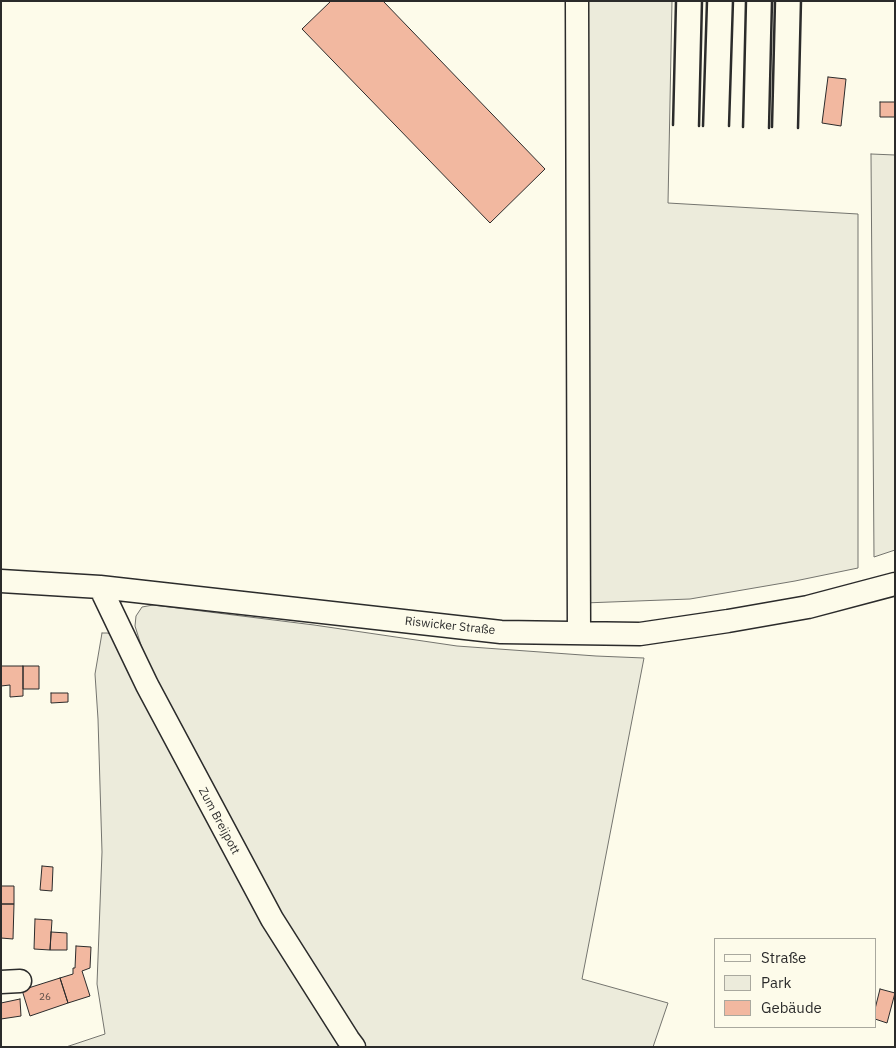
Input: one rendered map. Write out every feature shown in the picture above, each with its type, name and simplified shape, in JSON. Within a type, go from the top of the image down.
[{"type":"street","points":[[577,1],[579,633]]},
{"type":"street","name":"Riswicker Straße","points":[[1,580],[100,587],[501,632],[640,634],[808,607],[895,584]]},
{"type":"street","name":"Zum Breijpott","points":[[100,587],[146,685],[272,919],[354,1047]]},
{"type":"green space","points":[[588,1],[672,1],[668,203],[858,214],[858,568],[690,599],[584,603]]},
{"type":"green space","points":[[871,154],[895,155],[895,550],[874,557]]},
{"type":"green space","points":[[153,605],[314,625],[457,646],[644,658],[582,979],[668,1003],[653,1047],[364,1047],[281,921],[152,675],[135,626],[136,616],[142,607]]},
{"type":"green space","points":[[102,633],[108,633],[117,643],[268,931],[310,1000],[342,1047],[66,1047],[105,1034],[97,984],[102,852],[95,674]]},
{"type":"building","points":[[331,1],[383,1],[545,169],[490,223],[302,29]]},
{"type":"building","points":[[828,77],[846,79],[841,126],[822,123]]},
{"type":"building","points":[[880,102],[895,102],[895,117],[880,117]]},
{"type":"building","points":[[1,666],[23,666],[23,696],[10,697],[10,685],[1,686]]},
{"type":"building","points":[[23,666],[39,666],[39,689],[23,689]]},
{"type":"building","points":[[51,693],[68,693],[68,702],[51,703]]},
{"type":"building","points":[[42,866],[53,867],[52,891],[40,890]]},
{"type":"building","points":[[1,886],[14,886],[14,904],[1,904]]},
{"type":"building","points":[[1,904],[14,904],[13,939],[1,938]]},
{"type":"building","points":[[35,919],[52,920],[50,950],[34,949]]},
{"type":"building","points":[[51,932],[67,933],[67,950],[50,950]]},
{"type":"building","points":[[76,946],[91,947],[90,968],[82,971],[90,996],[68,1003],[60,978],[73,974]]},
{"type":"building","points":[[60,978],[68,1003],[30,1016],[22,990]]},
{"type":"building","points":[[880,989],[895,993],[887,1023],[876,1019],[876,1005]]},
{"type":"building","points":[[20,999],[21,1016],[1,1019],[1,1003]]},
{"type":"wall","points":[[673,125],[676,1]]},
{"type":"wall","points":[[699,126],[702,1]]},
{"type":"wall","points":[[703,126],[707,1]]},
{"type":"wall","points":[[729,126],[733,1]]},
{"type":"wall","points":[[743,127],[746,1]]},
{"type":"wall","points":[[769,128],[772,1]]},
{"type":"wall","points":[[772,127],[775,1]]},
{"type":"wall","points":[[798,128],[801,1]]}]
